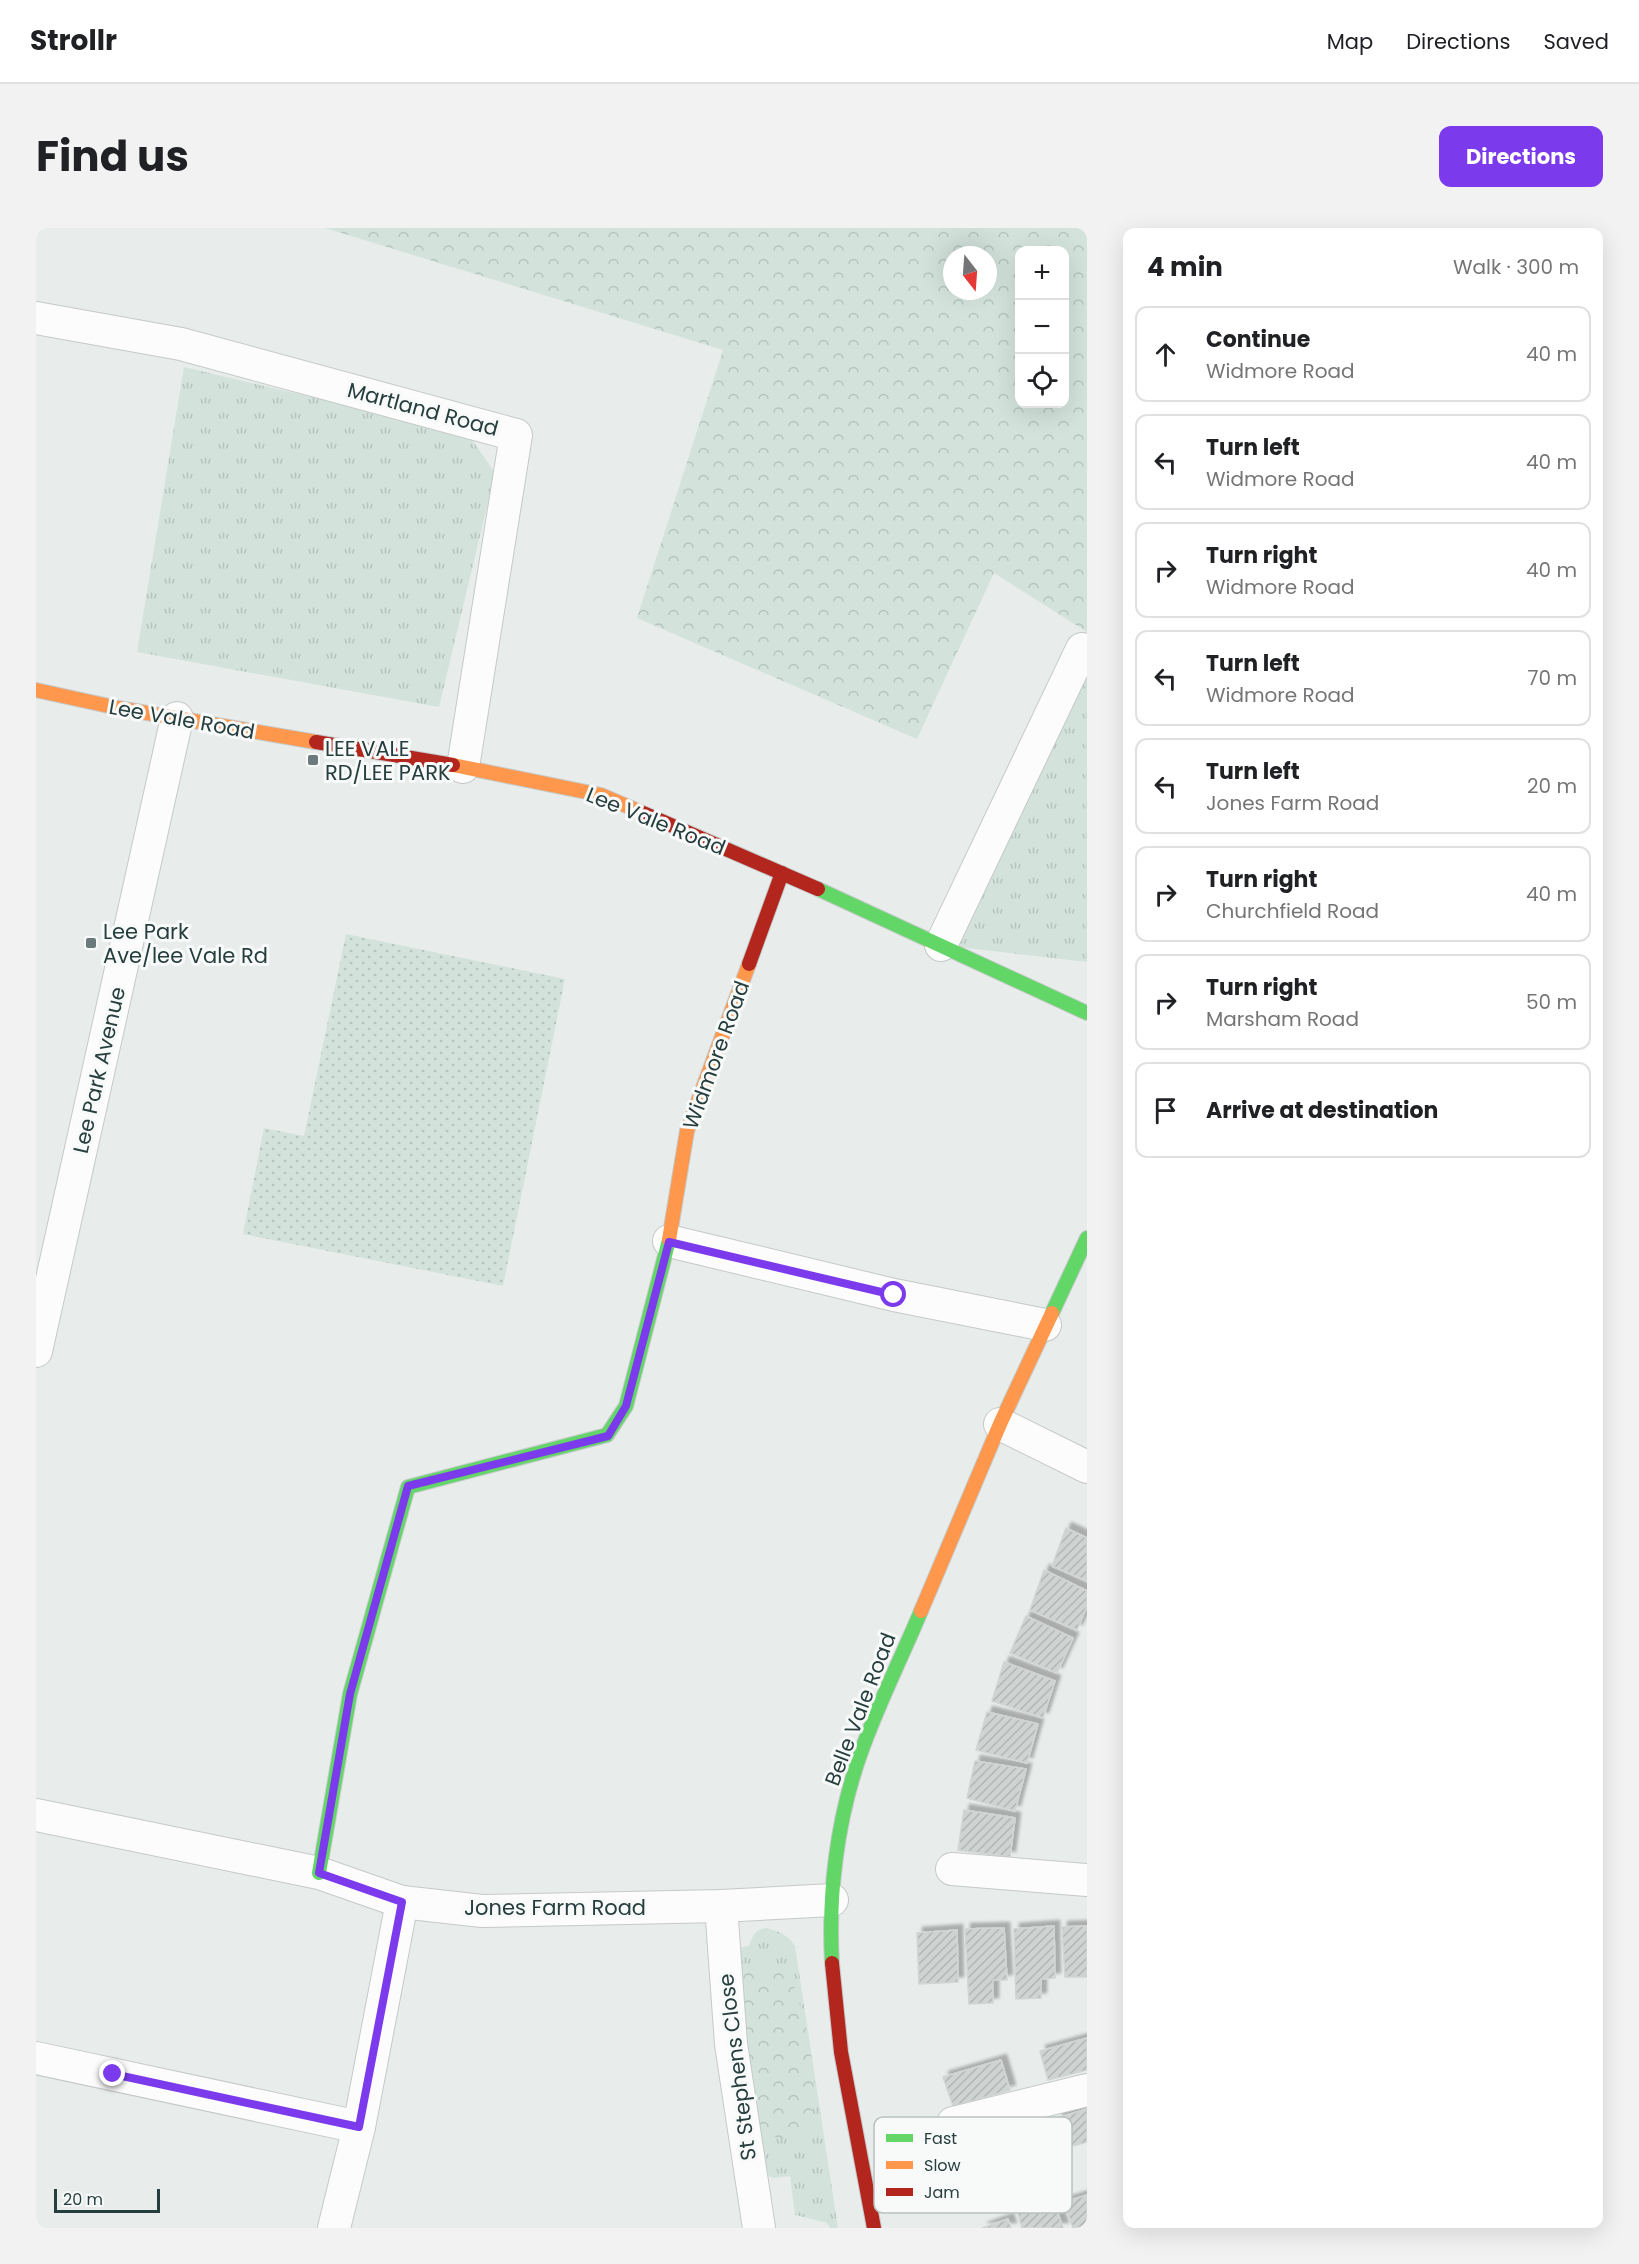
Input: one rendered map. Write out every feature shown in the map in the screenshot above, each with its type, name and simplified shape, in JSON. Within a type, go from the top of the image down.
[{"type":"street","name":"Martland Road","points":[[36,318],[181,344],[516,435],[463,767]]},
{"type":"street","points":[[941,945],[1082,649]]},
{"type":"street","name":"Lee Vale Road","points":[[36,690],[177,718],[463,767],[601,795],[782,873],[1087,1013]]},
{"type":"street","name":"Lee Park Avenue","points":[[36,1351],[177,718]]},
{"type":"street","name":"Widmore Road","points":[[319,1873],[350,1694],[408,1486],[608,1436],[626,1406],[669,1242],[687,1131],[782,873]]},
{"type":"street","name":"Belle Vale Road","points":[[874,2228],[838,2036],[832,1952],[832,1900],[838,1843],[847,1800],[860,1755],[1000,1424],[1087,1238]]},
{"type":"street","points":[[669,1242],[894,1295],[1045,1325]]},
{"type":"street","points":[[1000,1424],[1087,1467]]},
{"type":"street","name":"Jones Farm Road","points":[[36,1815],[319,1873],[402,1902],[482,1911],[721,1906],[832,1900]]},
{"type":"street","points":[[952,1869],[1087,1880]]},
{"type":"street","points":[[334,2228],[359,2127],[402,1902]]},
{"type":"street","name":"St Stephens Close","points":[[721,1906],[730,2044],[759,2228]]},
{"type":"street","points":[[36,2058],[359,2127]]},
{"type":"street","points":[[978,2117],[1087,2091]]},
{"type":"green space","points":[[325,228],[1087,228],[1087,632],[994,573],[917,739],[637,618],[723,350]]},
{"type":"green space","points":[[184,367],[468,434],[495,473],[439,707],[137,652]]},
{"type":"green space","points":[[1087,652],[1087,962],[941,945]]},
{"type":"green space","points":[[346,934],[565,979],[503,1286],[243,1234],[264,1128],[304,1136]]},
{"type":"green space","points":[[767,1928],[783,1934],[795,1946],[838,2228],[830,2228],[827,2223],[795,2215],[790,2176],[774,2178],[762,2173],[736,1948],[749,1946],[755,1933]]},
{"type":"green space","points":[[756,1967],[788,1971],[803,2017],[811,2054],[815,2089],[813,2107],[801,2133],[787,2139],[768,2136],[753,2116],[739,1972]]},
{"type":"building","points":[[1066,1528],[1087,1538],[1087,1581],[1052,1566]]},
{"type":"building","points":[[1044,1570],[1087,1591],[1087,1606],[1077,1630],[1030,1610]]},
{"type":"building","points":[[1026,1616],[1073,1638],[1057,1673],[1010,1653]]},
{"type":"building","points":[[1004,1662],[1055,1681],[1043,1718],[992,1701]]},
{"type":"building","points":[[987,1712],[1038,1724],[1027,1763],[976,1750]]},
{"type":"building","points":[[975,1761],[1026,1769],[1015,1811],[967,1798]]},
{"type":"building","points":[[964,1810],[1015,1818],[1010,1857],[958,1850]]},
{"type":"building","points":[[1054,1926],[1055,1978],[1041,1979],[1041,1998],[1016,1999],[1014,1929]]},
{"type":"building","points":[[1087,1926],[1087,1977],[1065,1977],[1062,1927]]},
{"type":"building","points":[[1004,1928],[1007,1980],[993,1980],[993,2003],[969,2004],[965,1929]]},
{"type":"building","points":[[957,1930],[958,1982],[919,1984],[917,1933]]},
{"type":"building","points":[[1087,2038],[1087,2070],[1048,2080],[1040,2051]]},
{"type":"building","points":[[1001,2060],[1010,2090],[953,2106],[943,2077]]},
{"type":"building","points":[[1087,2109],[1087,2142],[1072,2146],[1072,2117],[1060,2117]]},
{"type":"building","points":[[1087,2195],[1087,2228],[1073,2228],[1068,2213],[1072,2213],[1072,2200]]},
{"type":"building","points":[[1018,2213],[1058,2213],[1063,2228],[1022,2228]]},
{"type":"building","points":[[1008,2219],[1011,2228],[982,2228]]},
{"type":"traffic: fast","points":[[818,889],[1087,1013]]},
{"type":"traffic: fast","points":[[1052,1313],[1087,1238]]},
{"type":"traffic: fast","points":[[319,1873],[350,1694],[408,1487],[607,1435],[626,1406],[669,1240]]},
{"type":"traffic: fast","points":[[832,1963],[833,1884],[845,1805],[881,1701],[921,1611]]},
{"type":"traffic: slow","points":[[36,690],[118,708],[316,742]]},
{"type":"traffic: slow","points":[[453,765],[601,795],[643,813]]},
{"type":"traffic: slow","points":[[669,1240],[687,1131],[749,964]]},
{"type":"traffic: slow","points":[[921,1611],[1000,1424],[1052,1313]]},
{"type":"traffic: jam","points":[[316,742],[453,765]]},
{"type":"traffic: jam","points":[[643,813],[818,889]]},
{"type":"traffic: jam","points":[[749,964],[782,873]]},
{"type":"traffic: jam","points":[[832,1963],[841,2052],[874,2228]]},
{"type":"place","name":"LEE VALE RD/LEE PARK","points":[[313,760]]},
{"type":"place","name":"Lee Park Ave/lee Vale Rd","points":[[91,943]]},
{"type":"route","points":[[113,2074],[359,2127],[402,1902],[319,1873],[350,1694],[408,1486],[608,1436],[626,1406],[669,1242],[894,1295]]}]
